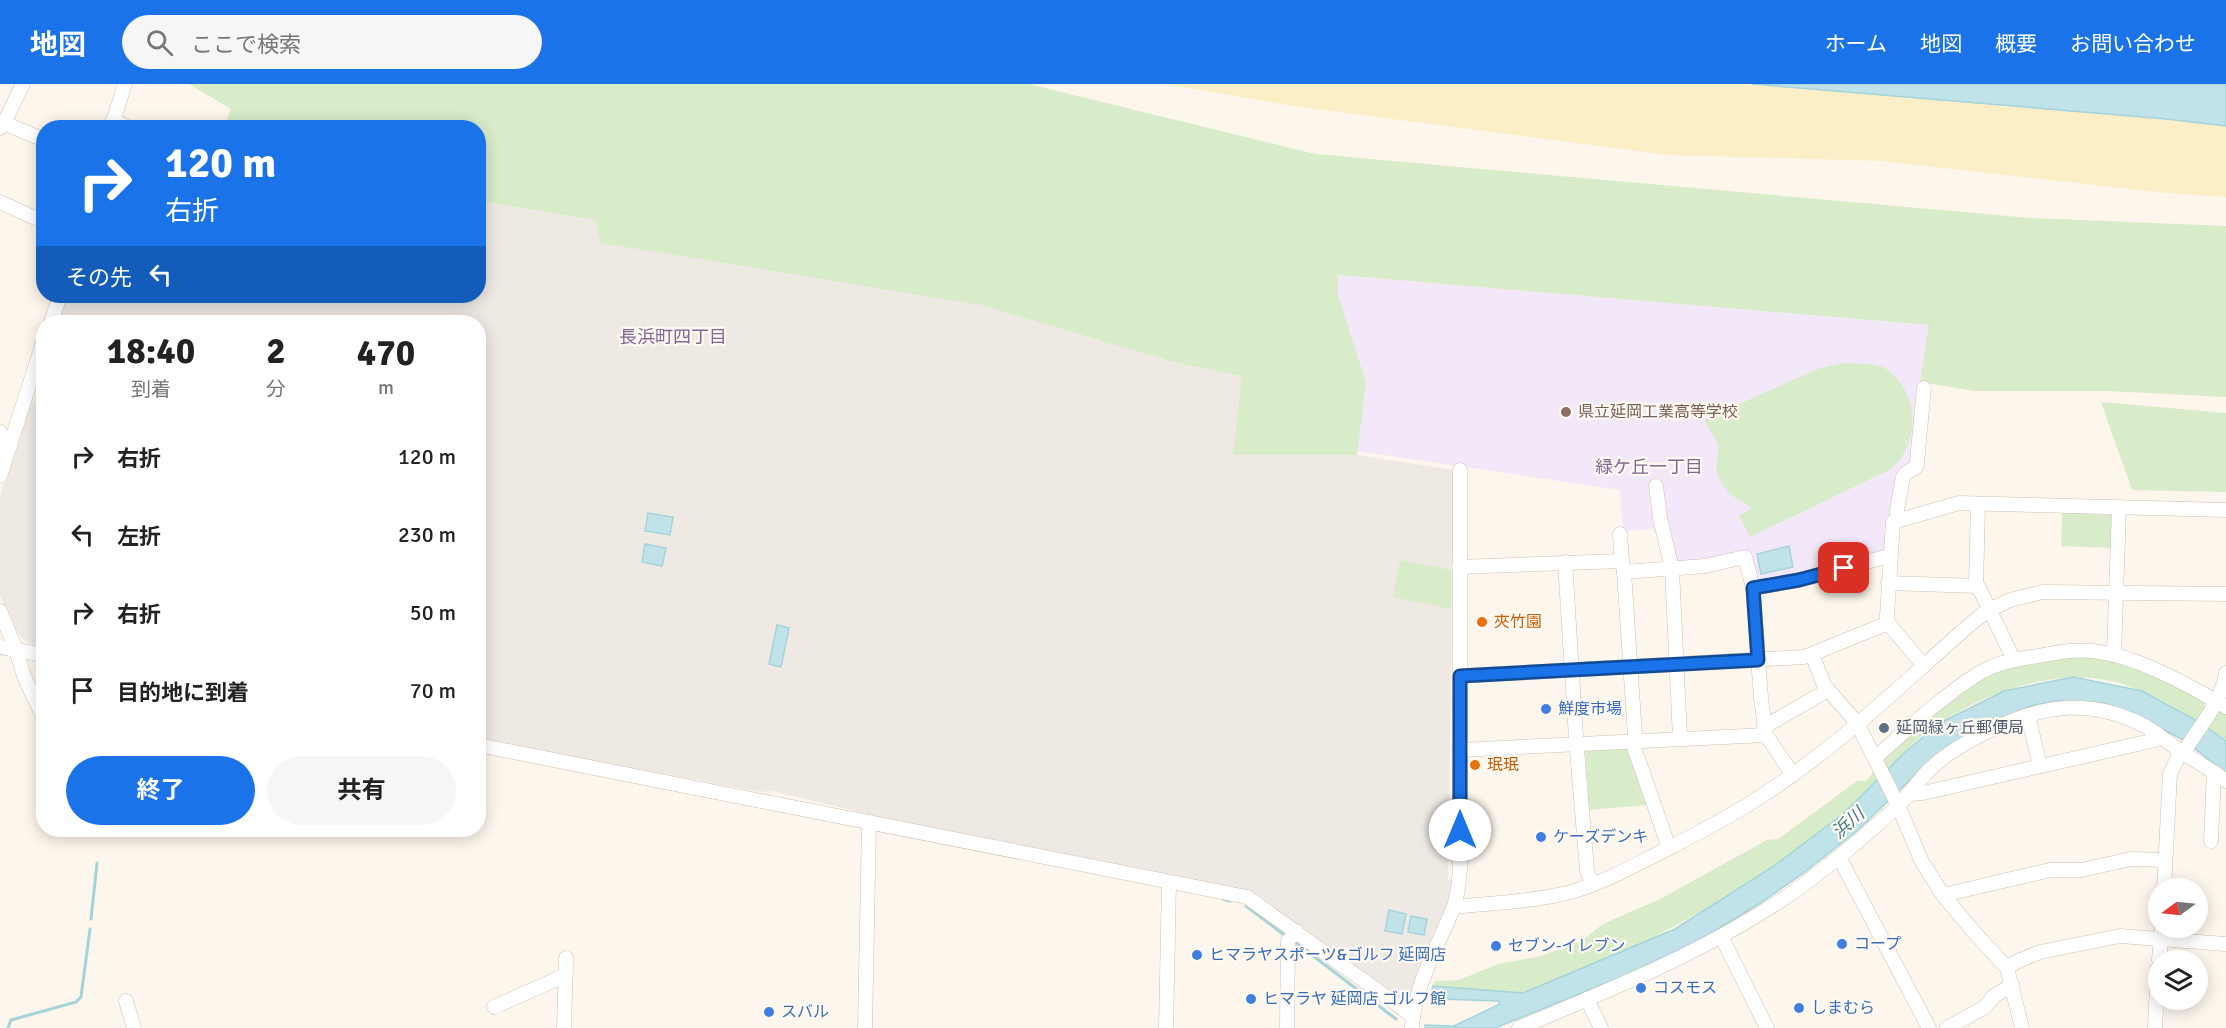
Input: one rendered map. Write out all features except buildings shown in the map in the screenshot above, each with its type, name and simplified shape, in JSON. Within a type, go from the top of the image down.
[{"type":"street","points":[[23,84],[2,125],[36,137]]},
{"type":"street","points":[[113,120],[125,84]]},
{"type":"street","points":[[0,202],[36,218]]},
{"type":"street","points":[[2,459],[36,363]]},
{"type":"street","points":[[1898,520],[1896,510],[1903,477],[1906,472],[1916,467],[1917,462],[1924,388]]},
{"type":"street","points":[[0,432],[2,459],[0,476]]},
{"type":"street","points":[[486,747],[1247,897],[1296,931],[1412,1022],[1423,982],[1454,907],[1460,870],[1460,470]]},
{"type":"street","points":[[1656,486],[1660,518],[1672,569],[1680,738]]},
{"type":"street","points":[[1924,666],[1888,623],[1889,556],[1893,522],[1959,503],[2226,510]]},
{"type":"street","points":[[1978,504],[1976,585],[2014,660]]},
{"type":"street","points":[[2114,655],[2119,507]]},
{"type":"street","points":[[1620,534],[1634,747],[1669,848]]},
{"type":"street","points":[[1753,588],[1799,580],[1889,556]]},
{"type":"street","points":[[1459,567],[1565,562],[1672,569],[1705,566],[1745,557],[1753,588],[1765,731],[1793,775]]},
{"type":"street","points":[[1565,562],[1587,870],[1592,884]]},
{"type":"street","points":[[1888,583],[1976,585]]},
{"type":"street","points":[[1454,907],[1544,897],[1592,884],[1669,848],[1736,812],[1793,775],[1990,610],[2010,600],[2043,592],[2226,594]]},
{"type":"street","points":[[0,611],[36,702]]},
{"type":"street","points":[[1460,676],[1804,657],[1888,623]]},
{"type":"street","points":[[0,647],[36,654]]},
{"type":"street","points":[[1878,763],[1942,698],[1983,672],[2014,660],[2064,651],[2091,651],[2114,655],[2177,680],[2221,704]]},
{"type":"street","points":[[1812,654],[1824,685],[1857,723],[1901,801],[1922,862],[1943,895],[1973,932],[2007,968],[2022,1028]]},
{"type":"street","points":[[2164,878],[2170,774],[2204,720],[2221,704],[2225,680]]},
{"type":"street","points":[[1460,750],[1634,741],[1765,731],[1828,690]]},
{"type":"street","points":[[1519,1028],[1722,938],[1798,888],[1839,857],[1952,751],[1980,735],[2028,715],[2059,707],[2083,707],[2121,715],[2145,726],[2226,781]]},
{"type":"street","points":[[2028,715],[2040,766]]},
{"type":"street","points":[[1901,801],[1923,793],[2154,740],[2158,735]]},
{"type":"street","points":[[2211,842],[2214,772]]},
{"type":"street","points":[[865,1028],[869,822]]},
{"type":"street","points":[[1839,857],[1929,1028]]},
{"type":"street","points":[[1943,895],[2050,870],[2081,870],[2131,859],[2165,860]]},
{"type":"street","points":[[1166,1028],[1169,882]]},
{"type":"street","points":[[1287,1028],[1288,941],[1296,931]]},
{"type":"street","points":[[2007,968],[2040,952],[2120,936],[2148,934]]},
{"type":"street","points":[[1722,938],[1767,1028]]},
{"type":"street","points":[[2191,938],[2226,944]]},
{"type":"street","points":[[564,1028],[566,958]]},
{"type":"street","points":[[494,1007],[566,975]]},
{"type":"street","points":[[1947,1028],[1985,1007],[1994,996],[2012,985]]},
{"type":"street","points":[[1587,999],[1601,1028]]},
{"type":"street","points":[[126,1000],[134,1028]]},
{"type":"street","points":[[2155,1028],[2156,1010]]},
{"type":"shaded area","points":[[486,202],[595,220],[981,305],[1173,362],[1243,376],[1234,455],[1357,455],[1454,470],[1448,879],[1453,881],[1447,905],[1409,999],[1399,1003],[1260,898],[944,832],[771,791],[760,792],[486,740],[486,315],[55,315],[60,303],[486,303]]},
{"type":"shaded area","points":[[1338,275],[1929,325],[1911,461],[1899,471],[1886,551],[1798,575],[1758,583],[1748,550],[1710,560],[1674,564],[1666,528],[1623,531],[1620,490],[1356,451],[1366,382],[1337,292]]},
{"type":"shaded area","points":[[28,399],[36,402],[36,646],[25,641],[14,629],[0,595],[0,496]]},
{"type":"green space","points":[[189,84],[1029,84],[1315,154],[2030,218],[2226,226],[2226,397],[2108,391],[1975,391],[1920,382],[1929,325],[1338,275],[1337,292],[1366,382],[1357,455],[1233,455],[1242,376],[1173,362],[981,305],[601,243],[595,220],[486,202],[486,120],[227,120],[231,109]]},
{"type":"green space","points":[[1844,363],[1877,365],[1886,369],[1897,379],[1910,404],[1912,419],[1907,447],[1889,470],[1750,537],[1739,516],[1752,508],[1730,494],[1722,484],[1716,469],[1719,446],[1704,420],[1817,369]]},
{"type":"green space","points":[[2101,402],[2226,413],[2226,492],[2132,490]]},
{"type":"green space","points":[[2062,513],[2115,515],[2113,548],[2061,546]]},
{"type":"green space","points":[[1400,560],[1451,570],[1451,609],[1393,597]]},
{"type":"green space","points":[[2063,655],[2114,659],[2168,681],[2204,701],[2204,711],[2197,721],[2158,698],[2115,682],[2092,678],[2043,681],[2018,686],[1971,705],[1924,734],[1887,771],[1883,765],[1884,756],[1930,714],[1995,670]]},
{"type":"green space","points":[[2219,706],[2226,710],[2226,740],[2207,727]]},
{"type":"green space","points":[[1627,745],[1648,805],[1589,810],[1585,747]]},
{"type":"green space","points":[[1874,772],[1878,779],[1843,814],[1788,857],[1706,909],[1637,946],[1523,993],[1433,986],[1435,981],[1459,980],[1498,964],[1541,956],[1581,941],[1603,924],[1662,898],[1767,840],[1778,839],[1857,781],[1866,781]]},
{"type":"sand","points":[[1165,84],[1752,84],[2166,119],[2226,126],[2226,197],[2165,193],[1881,161],[1668,155],[1286,105]]},
{"type":"water","points":[[1752,84],[2226,84],[2226,126],[2166,119]]},
{"type":"water","points":[[648,513],[673,517],[670,535],[645,531]]},
{"type":"water","points":[[645,544],[666,548],[662,566],[642,562]]},
{"type":"water","points":[[1789,546],[1793,567],[1761,574],[1757,554]]},
{"type":"water","points":[[777,625],[789,628],[781,667],[769,664]]},
{"type":"water","name":"浜川","points":[[2073,677],[2142,691],[2197,721],[2226,741],[2226,773],[2185,741],[2130,712],[2103,703],[2057,701],[2034,705],[1966,735],[1934,757],[1858,830],[1805,872],[1759,904],[1703,938],[1628,974],[1495,1028],[1425,1028],[1425,1025],[1454,1026],[1500,1004],[1498,1001],[1438,999],[1430,996],[1433,986],[1523,993],[1675,929],[1774,866],[1843,814],[1904,753],[1940,723],[2004,691]]},
{"type":"water","points":[[1389,910],[1406,914],[1402,934],[1385,931]]},
{"type":"water","points":[[1411,916],[1427,919],[1424,935],[1408,932]]},
{"type":"waterway","points":[[91,919],[97,863]]},
{"type":"waterway","points":[[1223,899],[1230,901]]},
{"type":"waterway","points":[[1246,906],[1283,934]]},
{"type":"waterway","points":[[8,1028],[11,1020],[76,1002],[81,997],[90,929]]},
{"type":"waterway","points":[[1296,943],[1396,1019]]},
{"type":"place","name":"県立延岡工業高等学校","points":[[1566,412]]},
{"type":"place","name":"夾竹園","points":[[1482,622]]},
{"type":"place","name":"鮮度市場","points":[[1546,709]]},
{"type":"place","name":"延岡緑ヶ丘郵便局","points":[[1884,728]]},
{"type":"place","name":"珉珉","points":[[1475,765]]},
{"type":"place","name":"ケーズデンキ","points":[[1541,837]]},
{"type":"place","name":"コープ","points":[[1842,944]]},
{"type":"place","name":"セブン-イレブン","points":[[1496,946]]},
{"type":"place","name":"ヒマラヤスポーツ&ゴルフ 延岡店","points":[[1197,955]]},
{"type":"place","name":"コスモス","points":[[1641,988]]},
{"type":"place","name":"ヒマラヤ 延岡店 ゴルフ館","points":[[1251,999]]},
{"type":"place","name":"しまむら","points":[[1799,1008]]},
{"type":"place","name":"スバル","points":[[769,1012]]},
{"type":"district","name":"長浜町四丁目","points":[[673,337]]},
{"type":"district","name":"緑ケ丘一丁目","points":[[1649,467]]},
{"type":"route","points":[[1460,830],[1460,676],[1758,660],[1753,588],[1799,580],[1844,568]]}]
